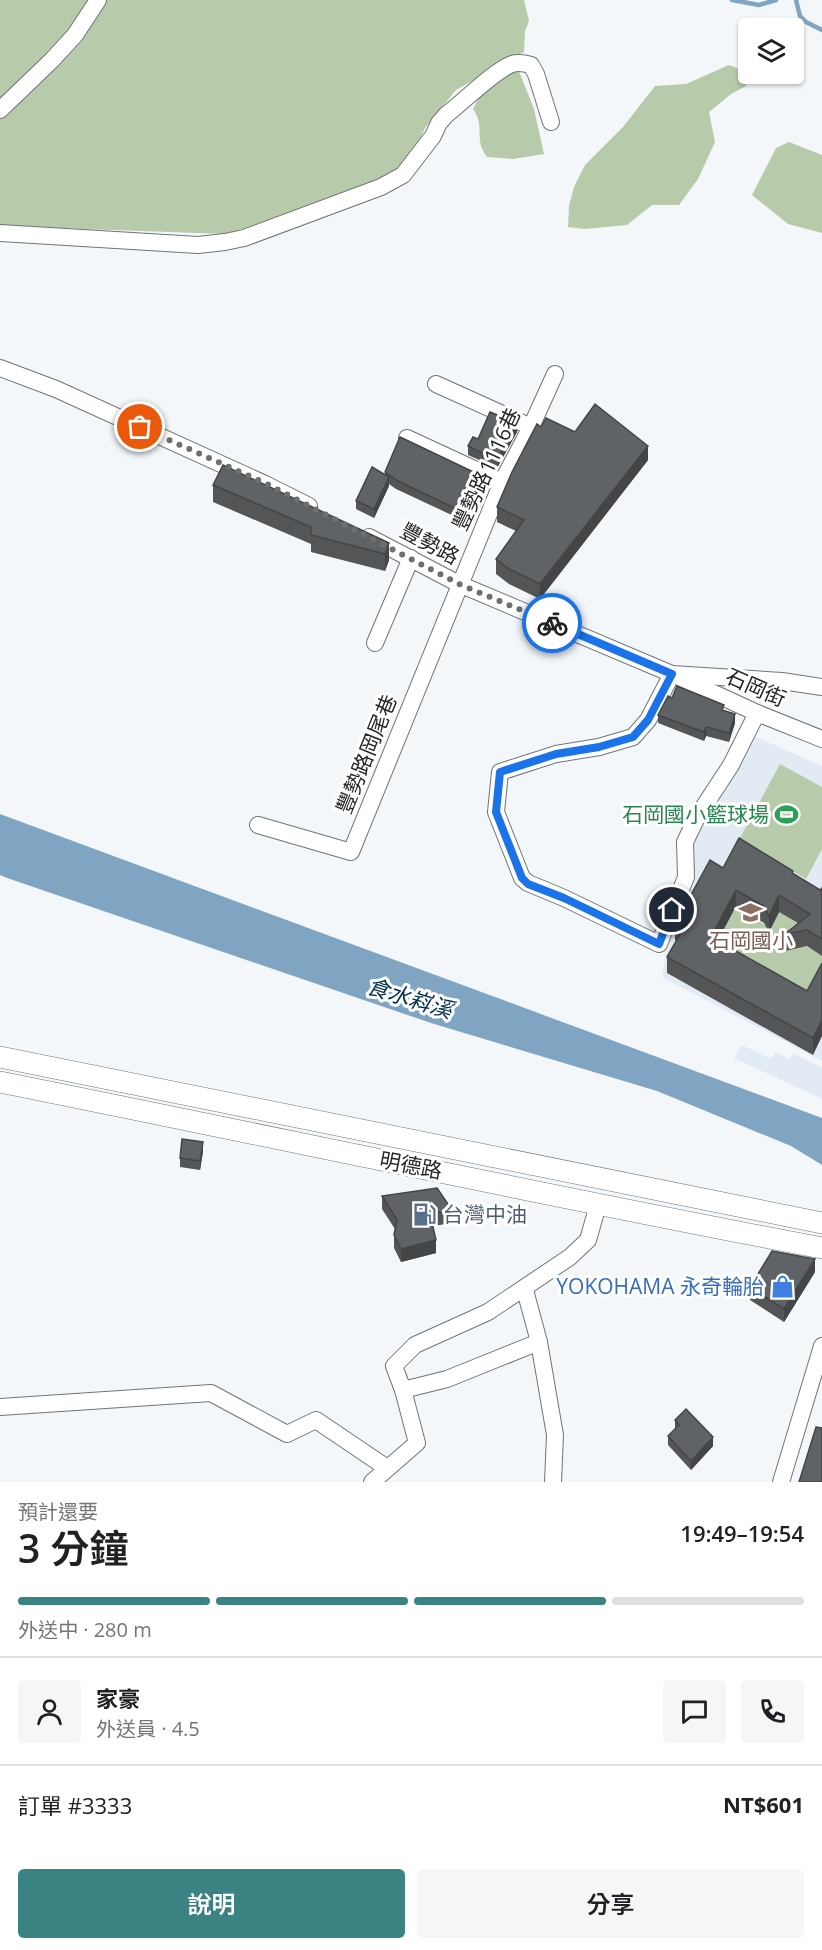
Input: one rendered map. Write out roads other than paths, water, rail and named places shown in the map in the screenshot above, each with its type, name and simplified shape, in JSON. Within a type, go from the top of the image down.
[{"type":"main road","name":"明德路","points":[[0,1057],[822,1223]]},
{"type":"main road","name":"明德路","points":[[0,1082],[496,1182],[598,1205],[822,1248]]},
{"type":"main road","points":[[344,1151],[348,1127]]},
{"type":"street","points":[[0,110],[75,35],[98,0]]},
{"type":"street","points":[[0,233],[198,245],[243,238],[381,188],[403,175],[446,115],[501,70],[513,63],[522,62],[531,65],[536,74],[550,122]]},
{"type":"street","points":[[0,368],[57,390],[265,483],[327,516]]},
{"type":"street","name":"豐勢路1116巷","points":[[459,584],[502,482],[531,427],[555,374]]},
{"type":"street","points":[[436,384],[531,427]]},
{"type":"street","points":[[407,438],[502,482]]},
{"type":"street","name":"豐勢路","points":[[359,532],[459,584],[672,674],[782,681],[822,687]]},
{"type":"street","points":[[375,643],[411,558]]},
{"type":"street","name":"豐勢路岡尾巷","points":[[258,825],[351,852],[459,584]]},
{"type":"street","points":[[672,674],[648,720],[633,737],[599,747],[556,754],[500,772],[496,812],[522,878],[528,884],[564,898],[659,944],[686,877],[685,842],[697,817],[731,765],[757,713]]},
{"type":"street","name":"石岡街","points":[[672,674],[757,713],[822,739]]},
{"type":"street","points":[[372,1482],[417,1443],[394,1366],[415,1345],[488,1312],[525,1290],[570,1257],[588,1240],[598,1205]]},
{"type":"street","points":[[525,1290],[539,1342],[555,1435],[554,1482]]},
{"type":"street","points":[[403,1390],[447,1379],[539,1342]]},
{"type":"street","points":[[781,1482],[822,1346]]},
{"type":"street","points":[[0,1407],[211,1393],[287,1434],[316,1420],[387,1468]]},
{"type":"water","name":"食水嵙溪","points":[[0,814],[822,1118],[822,1165],[791,1146],[657,1091],[431,1023],[0,875]]},
{"type":"waterway","points":[[732,0],[759,5],[776,0]]},
{"type":"waterway","points":[[796,0],[800,16],[806,22],[822,30]]},
{"type":"place","name":"石岡國小籃球場","points":[[787,814]]},
{"type":"place","name":"石岡國小","points":[[751,912]]},
{"type":"place","name":"台灣中油","points":[[425,1214]]},
{"type":"place","name":"YOKOHAMA 永奇輪胎","points":[[782,1286]]}]
